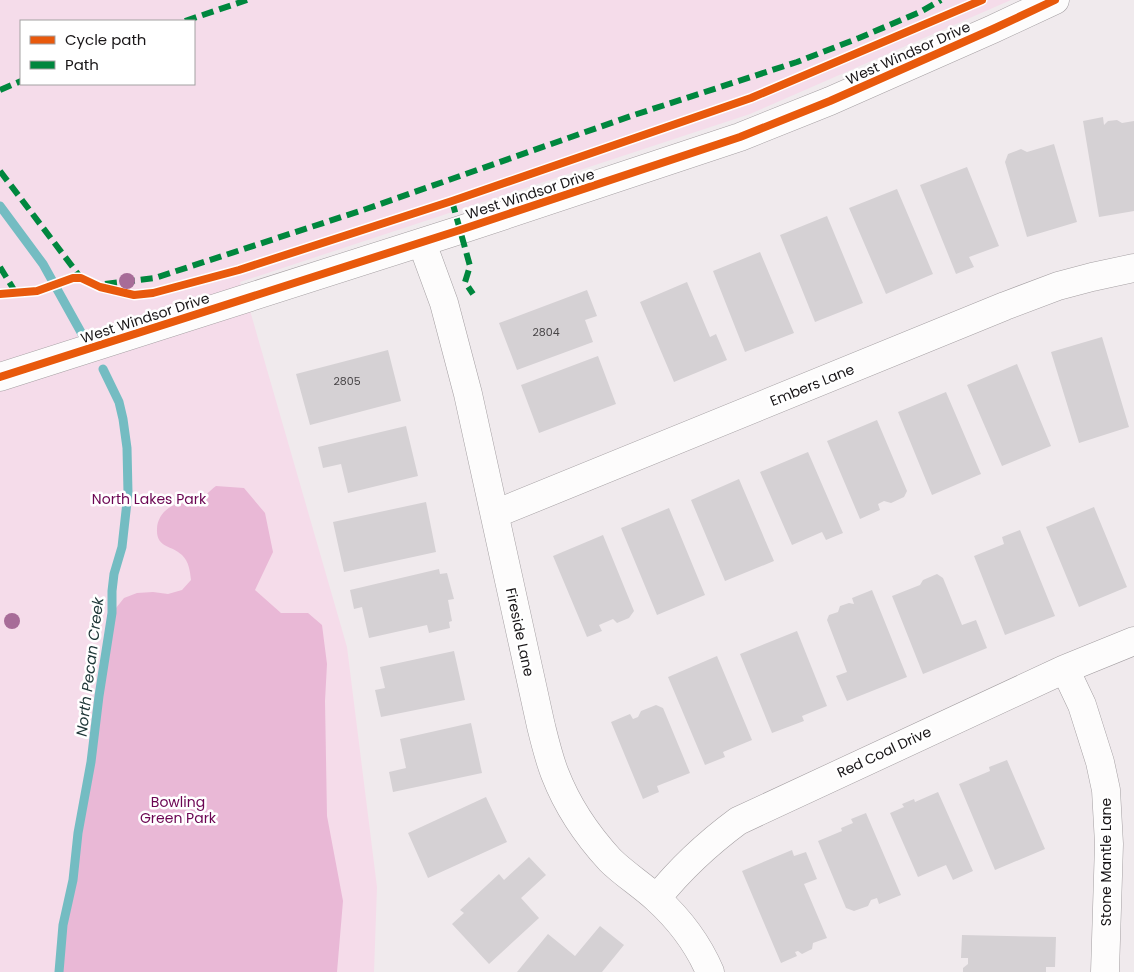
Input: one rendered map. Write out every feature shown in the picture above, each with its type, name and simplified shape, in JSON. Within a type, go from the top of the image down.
[{"type":"street","name":"West Windsor Drive","points":[[0,377],[422,243],[740,137],[830,101],[1055,0]]},
{"type":"street","name":"Fireside Lane","points":[[422,243],[444,303],[456,349],[495,514],[541,726],[554,773],[570,807],[610,860],[657,898],[680,923],[701,951],[710,972]]},
{"type":"street","name":"Embers Lane","points":[[495,514],[1005,306],[1058,286],[1092,276],[1134,268]]},
{"type":"street","name":"Red Coal Drive","points":[[657,898],[680,870],[710,842],[738,821],[1064,669],[1134,641]]},
{"type":"street","name":"Stone Mantle Lane","points":[[1064,669],[1082,705],[1100,762],[1106,790],[1109,844],[1105,972]]},
{"type":"green space","name":"North Lakes Park","points":[[0,0],[1011,0],[750,114],[240,282],[251,314],[347,647],[377,887],[374,972],[0,972]]},
{"type":"green space","name":"Bowling Green Park","points":[[216,486],[244,488],[265,513],[273,552],[255,590],[281,613],[308,613],[322,625],[327,664],[325,701],[327,816],[343,901],[337,972],[59,972],[63,925],[73,879],[78,833],[91,762],[112,613],[124,598],[137,593],[153,592],[168,594],[182,590],[191,580],[189,567],[182,555],[159,540],[157,525],[163,513],[170,507],[197,502]]},
{"type":"building","points":[[1103,117],[1104,125],[1108,121],[1117,120],[1122,123],[1134,121],[1134,211],[1099,217],[1083,121]]},
{"type":"building","points":[[1054,144],[1077,222],[1027,237],[1005,162],[1008,154],[1021,149],[1027,152]]},
{"type":"building","points":[[967,167],[999,246],[969,257],[974,267],[956,274],[920,185]]},
{"type":"building","points":[[897,189],[933,274],[886,294],[849,208]]},
{"type":"building","points":[[827,216],[863,303],[815,322],[780,235]]},
{"type":"building","points":[[760,252],[794,333],[745,352],[713,271]]},
{"type":"building","points":[[687,282],[710,337],[716,334],[727,360],[674,382],[640,302]]},
{"type":"building","points":[[587,290],[597,316],[585,320],[593,342],[517,370],[499,323]]},
{"type":"building","points":[[1102,337],[1129,427],[1079,443],[1051,352]]},
{"type":"building","points":[[388,350],[401,401],[310,425],[296,374]]},
{"type":"building","points":[[598,356],[616,404],[539,433],[521,385]]},
{"type":"building","points":[[1017,364],[1051,446],[1002,466],[967,385]]},
{"type":"building","points":[[946,392],[981,474],[932,495],[898,412]]},
{"type":"building","points":[[877,420],[907,491],[904,497],[891,503],[884,501],[878,504],[880,510],[860,519],[827,441]]},
{"type":"building","points":[[406,426],[418,476],[348,493],[341,464],[323,468],[318,447]]},
{"type":"building","points":[[808,452],[843,533],[826,540],[822,532],[792,545],[760,472]]},
{"type":"building","points":[[739,479],[774,561],[725,581],[691,500]]},
{"type":"building","points":[[426,502],[436,552],[344,572],[333,522]]},
{"type":"building","points":[[1094,507],[1127,587],[1079,607],[1046,527]]},
{"type":"building","points":[[669,508],[705,595],[657,615],[621,528]]},
{"type":"building","points":[[1020,530],[1055,616],[1005,635],[974,556],[1004,544],[1002,537]]},
{"type":"building","points":[[603,535],[634,611],[629,618],[617,623],[613,619],[599,625],[602,631],[587,637],[553,556]]},
{"type":"building","points":[[439,569],[440,574],[447,573],[454,599],[448,600],[452,621],[449,622],[450,628],[429,633],[427,625],[369,638],[362,607],[354,609],[350,590]]},
{"type":"building","points":[[937,574],[943,578],[962,625],[976,620],[987,648],[923,674],[892,596],[920,585],[923,580]]},
{"type":"building","points":[[872,590],[907,677],[847,701],[836,676],[847,672],[827,620],[829,615],[838,612],[840,606],[849,603],[854,604],[852,598]]},
{"type":"building","points":[[797,631],[827,706],[802,716],[804,721],[772,733],[740,654]]},
{"type":"building","points":[[454,651],[465,700],[381,717],[375,690],[385,688],[380,667]]},
{"type":"building","points":[[717,656],[752,740],[723,752],[725,757],[705,765],[668,677]]},
{"type":"building","points":[[656,705],[663,708],[690,773],[657,786],[659,792],[643,799],[611,722],[630,714],[633,719],[638,717],[641,711]]},
{"type":"building","points":[[471,723],[482,773],[393,792],[389,772],[406,768],[400,739]]},
{"type":"building","points":[[1007,760],[1045,849],[995,870],[959,784],[990,771],[989,767]]},
{"type":"building","points":[[938,792],[973,871],[953,880],[946,865],[918,877],[890,813],[904,807],[902,804],[914,799],[915,802]]},
{"type":"building","points":[[486,797],[507,842],[428,878],[408,833]]},
{"type":"building","points":[[866,813],[901,895],[879,904],[877,898],[871,900],[868,906],[854,911],[846,908],[818,841],[842,831],[841,828],[853,823],[851,819]]},
{"type":"building","points":[[792,850],[794,856],[806,852],[817,879],[804,884],[827,938],[813,943],[812,949],[802,954],[798,951],[795,952],[797,956],[781,963],[742,871]]},
{"type":"building","points":[[529,857],[546,875],[521,898],[539,918],[489,964],[452,924],[464,913],[460,910],[499,874],[504,880]]},
{"type":"building","points":[[600,926],[624,945],[602,972],[517,972],[548,934],[575,956]]},
{"type":"building","points":[[962,935],[1056,937],[1055,967],[1046,967],[1046,972],[963,972],[963,968],[968,964],[968,958],[961,958]]},
{"type":"waterway","name":"North Pecan Creek","points":[[0,206],[43,264],[82,334]]},
{"type":"waterway","name":"North Pecan Creek","points":[[59,972],[63,925],[73,880],[78,833],[91,762],[112,613],[114,574],[122,547],[128,493],[127,448],[123,419],[119,402],[103,369]]},
{"type":"marked path","points":[[188,20],[247,0]]},
{"type":"marked path","points":[[105,284],[155,278],[366,209],[631,116],[797,62],[920,12],[941,0]]},
{"type":"marked path","points":[[0,90],[20,81]]},
{"type":"marked path","points":[[0,171],[81,278]]},
{"type":"marked path","points":[[452,201],[470,266],[465,282],[473,294]]},
{"type":"marked path","points":[[0,267],[16,293]]},
{"type":"cycle path","points":[[0,294],[37,291],[73,278],[81,278],[100,287],[134,295],[153,293],[239,270],[452,201],[751,98],[982,0]]},
{"type":"cycle path","points":[[0,377],[460,230],[740,137],[830,101],[1055,0]]}]
